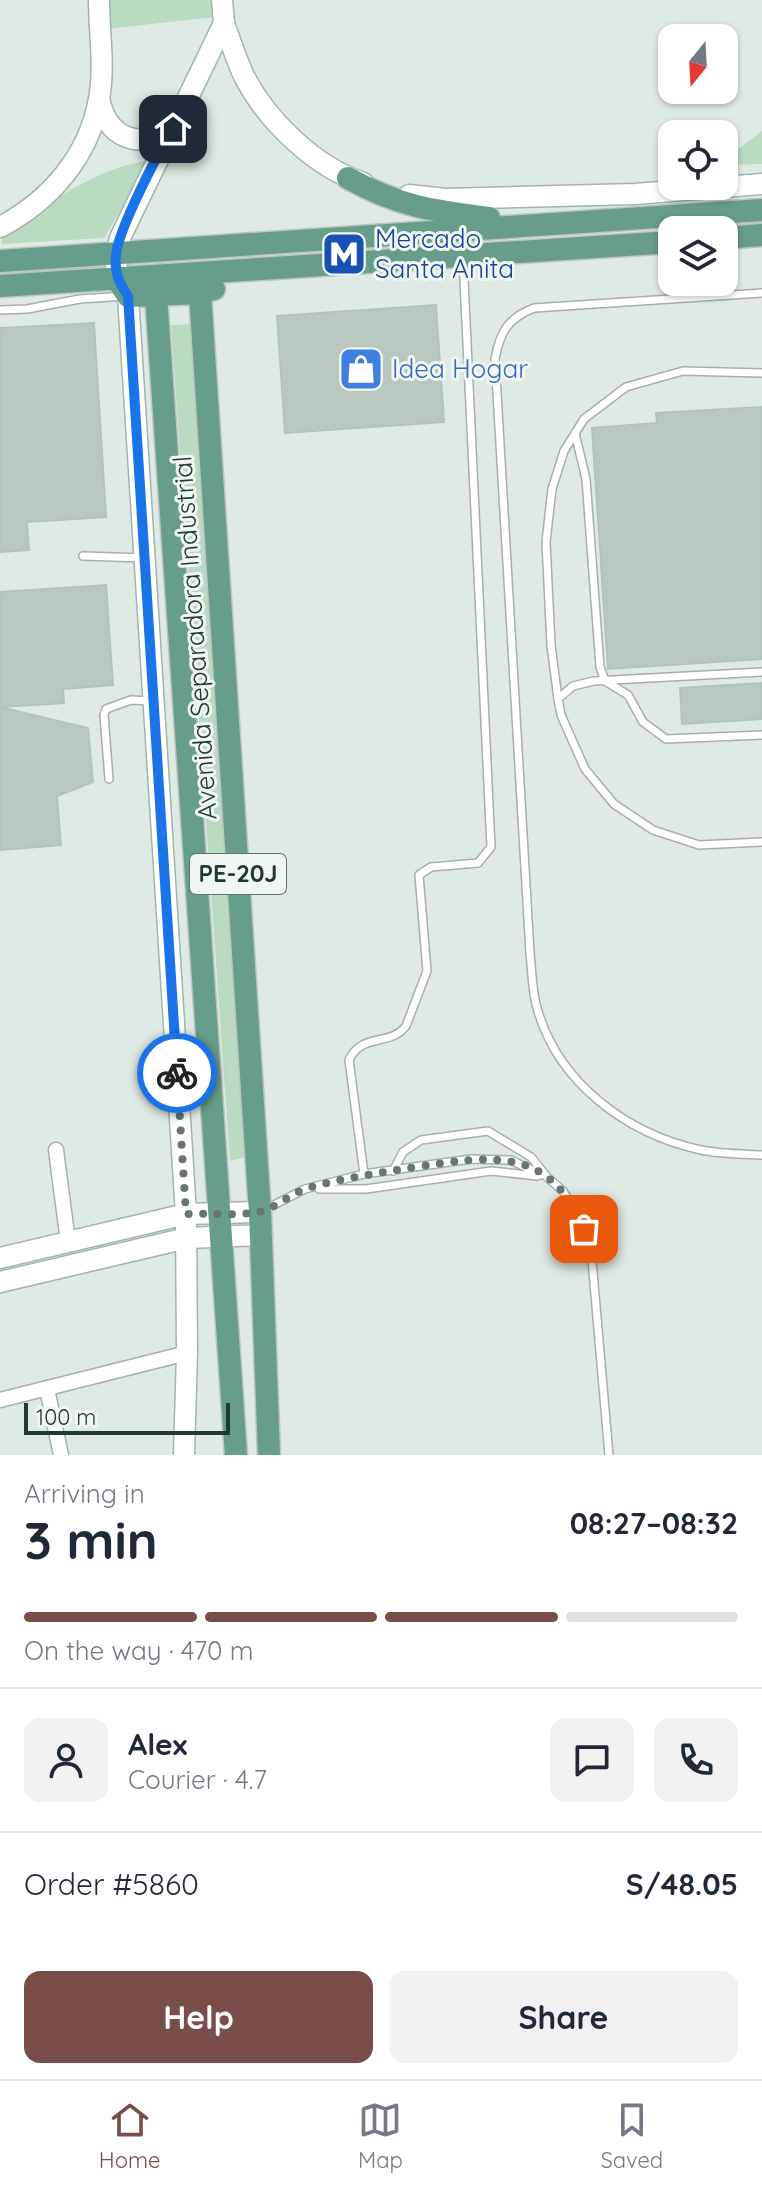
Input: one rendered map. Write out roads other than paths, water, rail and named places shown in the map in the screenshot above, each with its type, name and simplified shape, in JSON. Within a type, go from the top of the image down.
[{"type":"main road","points":[[348,178],[400,203],[430,211],[542,225]]},
{"type":"main road","points":[[0,261],[762,210]]},
{"type":"main road","points":[[738,237],[762,235]]},
{"type":"main road","points":[[0,286],[123,288],[258,270],[658,243]]},
{"type":"main road","points":[[123,288],[156,296],[200,293],[258,270]]},
{"type":"main road","name":"Avenida Separadora Industrial","points":[[200,293],[262,1235],[269,1455]]},
{"type":"main road","name":"Avenida Separadora Industrial","points":[[156,296],[236,1455]]},
{"type":"street","points":[[0,227],[35,205],[55,186],[81,149],[99,98],[102,64],[99,0]]},
{"type":"street","points":[[222,0],[224,23],[244,76],[266,110],[290,136],[348,178],[401,194],[446,199],[635,194],[762,184]]},
{"type":"street","points":[[184,1455],[186,1214],[146,558],[123,288],[116,255],[124,228],[224,23]]},
{"type":"street","points":[[99,98],[102,113],[111,127],[125,137],[142,141],[159,138],[173,129]]},
{"type":"street","points":[[56,1150],[68,1242]]},
{"type":"street","points":[[0,1258],[186,1214],[260,1212]]},
{"type":"street","points":[[0,1282],[187,1238],[262,1235]]},
{"type":"street","points":[[0,1400],[187,1353]]},
{"type":"street","points":[[47,1389],[61,1455]]},
{"type":"lane","points":[[364,1174],[349,1060],[359,1045],[401,1033],[427,971],[419,875],[431,867],[478,863],[491,847],[463,257]]},
{"type":"lane","points":[[0,310],[27,309],[123,288]]},
{"type":"lane","points":[[762,293],[534,308],[519,314],[505,327],[495,359],[509,553],[529,938],[537,1009],[549,1040],[575,1077],[620,1118],[674,1143],[702,1150],[762,1155]]},
{"type":"lane","points":[[762,373],[683,371],[626,387],[584,419],[564,451],[552,489],[546,542],[551,645],[558,699],[561,715],[585,769],[614,804],[653,830],[699,845],[762,842]]},
{"type":"lane","points":[[575,433],[586,479],[600,667],[605,681],[628,695],[643,722],[666,739],[762,735]]},
{"type":"lane","points":[[83,556],[146,558]]},
{"type":"lane","points":[[558,699],[573,686],[605,681],[762,672]]},
{"type":"lane","points":[[109,779],[106,709],[131,700],[155,701]]},
{"type":"lane","points":[[393,1171],[403,1152],[421,1140],[488,1131],[531,1157],[563,1191],[576,1212],[591,1249],[609,1455]]},
{"type":"lane","points":[[260,1212],[305,1189],[364,1174],[471,1159],[511,1160],[547,1177]]},
{"type":"lane","points":[[305,1189],[366,1189],[491,1171],[514,1171],[547,1177]]},
{"type":"place","name":"Mercado Santa Anita","points":[[344,254]]},
{"type":"place","name":"Idea Hogar","points":[[361,369]]}]
